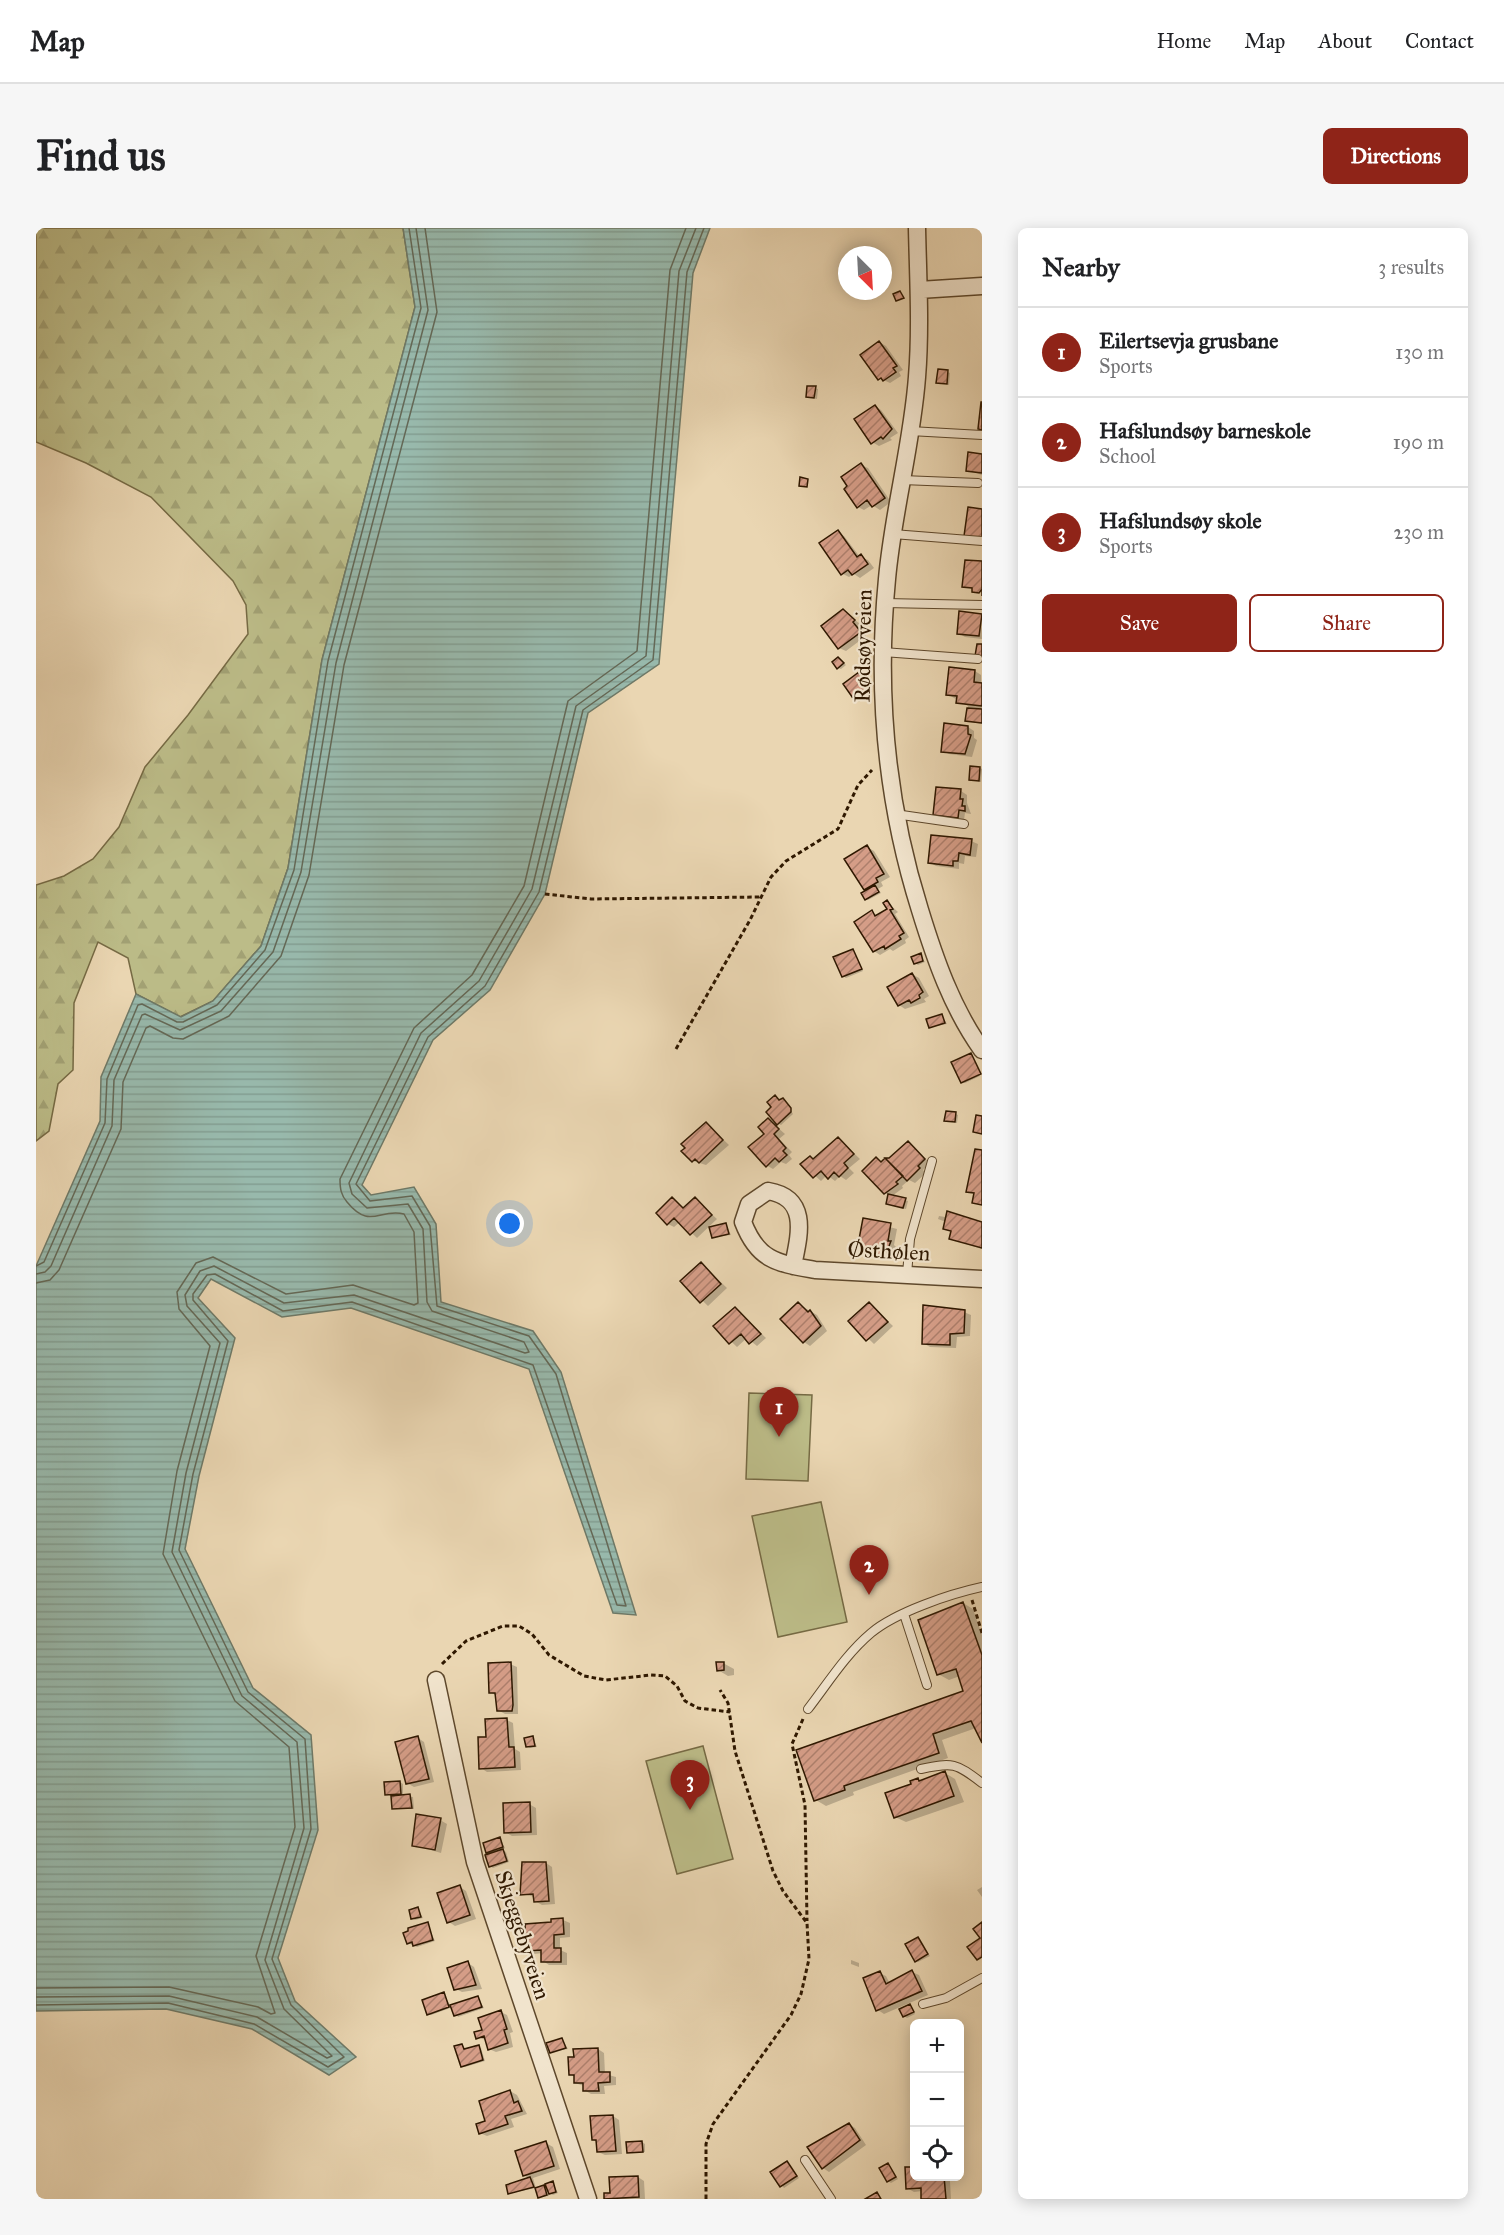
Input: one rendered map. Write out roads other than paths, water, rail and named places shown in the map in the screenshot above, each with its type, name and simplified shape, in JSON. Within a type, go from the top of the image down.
[{"type":"street","name":"Rødsøyveien","points":[[917,228],[919,290],[917,377],[885,603],[883,652],[888,763],[894,814],[912,886],[934,954],[956,1007],[982,1050]]},
{"type":"street","points":[[919,290],[982,286]]},
{"type":"street","name":"Østhølen","points":[[793,1266],[815,1270],[982,1279]]},
{"type":"street","name":"Skjeggebyveien","points":[[436,1680],[475,1862],[588,2199]]},
{"type":"lane","points":[[910,430],[982,435]]},
{"type":"lane","points":[[902,480],[978,483]]},
{"type":"lane","points":[[893,534],[982,541]]},
{"type":"lane","points":[[885,603],[982,605]]},
{"type":"lane","points":[[883,652],[978,659]]},
{"type":"lane","points":[[894,814],[964,824]]},
{"type":"lane","points":[[907,1274],[910,1239],[932,1161]]},
{"type":"lane","points":[[808,1709],[869,1635],[904,1614],[982,1587]]},
{"type":"lane","points":[[904,1614],[927,1685]]},
{"type":"lane","points":[[921,1769],[946,1763],[960,1766],[982,1783]]},
{"type":"lane","points":[[923,2004],[946,1998],[982,1978]]},
{"type":"lane","points":[[805,2160],[831,2199]]},
{"type":"water","points":[[403,228],[710,228],[693,273],[659,664],[588,713],[545,894],[490,990],[433,1040],[362,1185],[371,1195],[414,1187],[436,1224],[441,1302],[533,1331],[561,1372],[636,1615],[613,1613],[529,1369],[351,1308],[282,1317],[211,1279],[198,1298],[235,1338],[199,1476],[185,1549],[253,1688],[311,1735],[318,1830],[278,1958],[295,2001],[356,2057],[329,2075],[252,2029],[166,2009],[36,2011],[36,1266],[100,1121],[101,1077],[136,994],[181,1017],[213,1001],[261,946],[288,868],[322,660],[415,307]]},
{"type":"place","name":"Eilertsevja grusbane","points":[[779,1437]]},
{"type":"place","name":"Hafslundsøy barneskole","points":[[869,1595]]},
{"type":"place","name":"Hafslundsøy skole","points":[[690,1810]]}]
